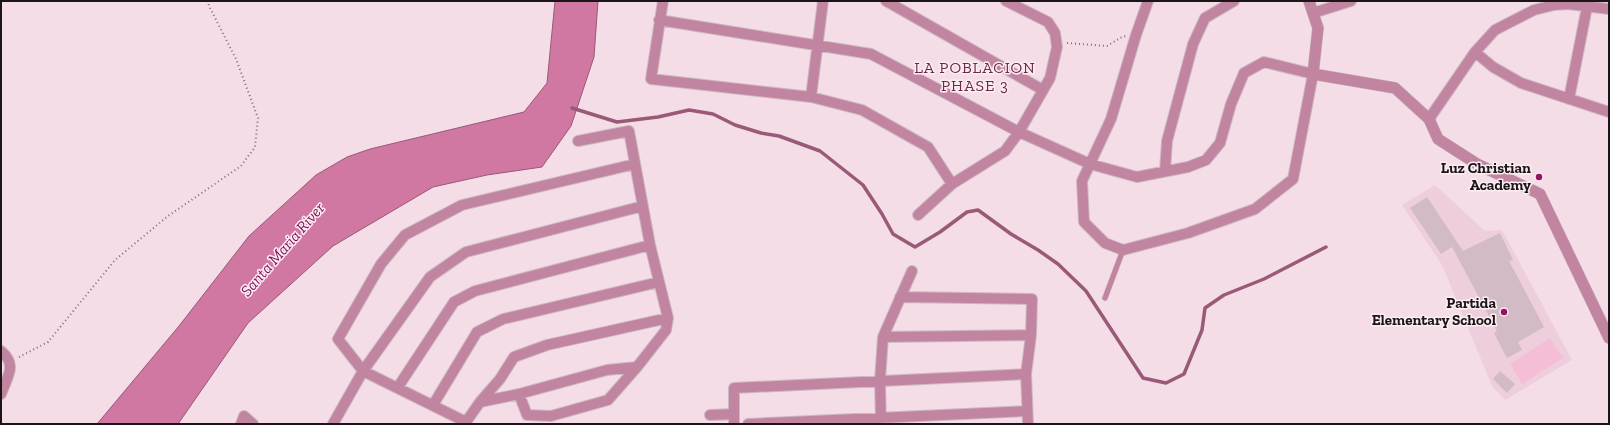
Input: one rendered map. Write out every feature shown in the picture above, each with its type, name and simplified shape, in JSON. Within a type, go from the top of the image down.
[{"type":"street","points":[[663,1],[651,79],[811,97],[862,110],[928,147],[952,184]]},
{"type":"street","points":[[811,97],[824,1]]},
{"type":"street","points":[[886,1],[1043,90]]},
{"type":"street","points":[[918,215],[952,184],[1005,151],[1019,132],[1050,78],[1057,47],[1055,33],[1048,22],[1006,1]]},
{"type":"street","points":[[1148,1],[1136,35],[1111,119],[1082,181],[1084,222],[1105,243],[1123,250],[1188,233],[1255,209],[1293,179],[1313,74],[1318,28],[1309,1]]},
{"type":"street","points":[[1165,172],[1167,141],[1193,44],[1205,18],[1234,1]]},
{"type":"street","points":[[1313,13],[1351,1]]},
{"type":"street","points":[[1429,120],[1475,52],[1495,30],[1534,10],[1554,5],[1568,3],[1609,10]]},
{"type":"street","points":[[1569,99],[1587,7]]},
{"type":"street","points":[[659,20],[871,54],[1019,132],[1090,164],[1137,177],[1188,167],[1206,160],[1220,143],[1232,104],[1244,73],[1264,62],[1313,74],[1396,88],[1429,120],[1438,139],[1477,164],[1540,194],[1609,338]]},
{"type":"street","points":[[1475,52],[1493,67],[1522,83],[1609,112]]},
{"type":"street","points":[[519,394],[527,415],[551,416],[608,400],[637,367],[666,330],[668,318],[650,246],[629,131],[578,142]]},
{"type":"street","points":[[635,164],[462,205],[405,235],[381,264],[338,339],[363,370],[466,422],[480,402],[500,379],[514,357],[547,345],[668,318]]},
{"type":"street","points":[[333,424],[363,370],[430,277],[466,252],[643,206]]},
{"type":"street","points":[[398,387],[454,302],[474,290],[650,246]]},
{"type":"street","points":[[881,420],[880,380],[883,338],[912,271]]},
{"type":"street","points":[[432,405],[477,332],[503,318],[659,282]]},
{"type":"street","points":[[900,297],[1032,299],[1031,335],[1026,374],[1028,424]]},
{"type":"street","points":[[883,338],[1031,335]]},
{"type":"street","points":[[1,351],[11,361],[11,368],[1,394]]},
{"type":"street","points":[[480,402],[519,394],[607,370],[637,367]]},
{"type":"street","points":[[710,415],[734,419],[734,388],[1026,374]]},
{"type":"street","points":[[748,424],[881,420],[1027,411]]},
{"type":"street","points":[[241,424],[244,416],[253,424]]},
{"type":"lane","points":[[1105,298],[1123,250]]},
{"type":"path","points":[[11,361],[48,342],[115,260],[168,216],[241,166],[255,147],[258,118],[236,59],[209,6],[208,1]]},
{"type":"path","points":[[1056,40],[1071,44],[1107,46],[1122,37],[1136,35]]},
{"type":"shaded area","name":"Partida Elementary School","points":[[1435,185],[1485,231],[1502,230],[1572,360],[1505,400],[1492,386],[1442,265],[1402,205]]},
{"type":"shaded area","points":[[1550,338],[1563,358],[1522,384],[1510,364]]},
{"type":"water","name":"Santa Maria River","points":[[555,1],[598,1],[594,57],[571,126],[542,167],[487,175],[433,187],[333,246],[248,323],[178,424],[97,424],[179,326],[249,236],[316,175],[347,157],[370,149],[524,112],[547,83]]},
{"type":"building","points":[[1427,197],[1463,251],[1500,233],[1513,260],[1509,261],[1544,327],[1518,342],[1522,350],[1507,358],[1494,333],[1497,331],[1452,247],[1441,254],[1410,208]]},
{"type":"building","points":[[1500,371],[1515,384],[1507,393],[1493,379]]},
{"type":"waterway","points":[[572,108],[617,122],[658,117],[689,110],[713,114],[735,125],[761,133],[779,136],[820,151],[863,185],[893,234],[915,247],[940,232],[967,212],[978,210],[1011,234],[1058,264],[1086,291],[1143,378],[1166,383],[1184,374],[1202,330],[1205,308],[1224,295],[1264,279],[1326,247]]},
{"type":"place","name":"Luz Christian Academy","points":[[1539,177]]},
{"type":"place","name":"Partida Elementary School","points":[[1504,312]]},
{"type":"district","name":"LA POBLACION PHASE 3","points":[[975,76]]}]
